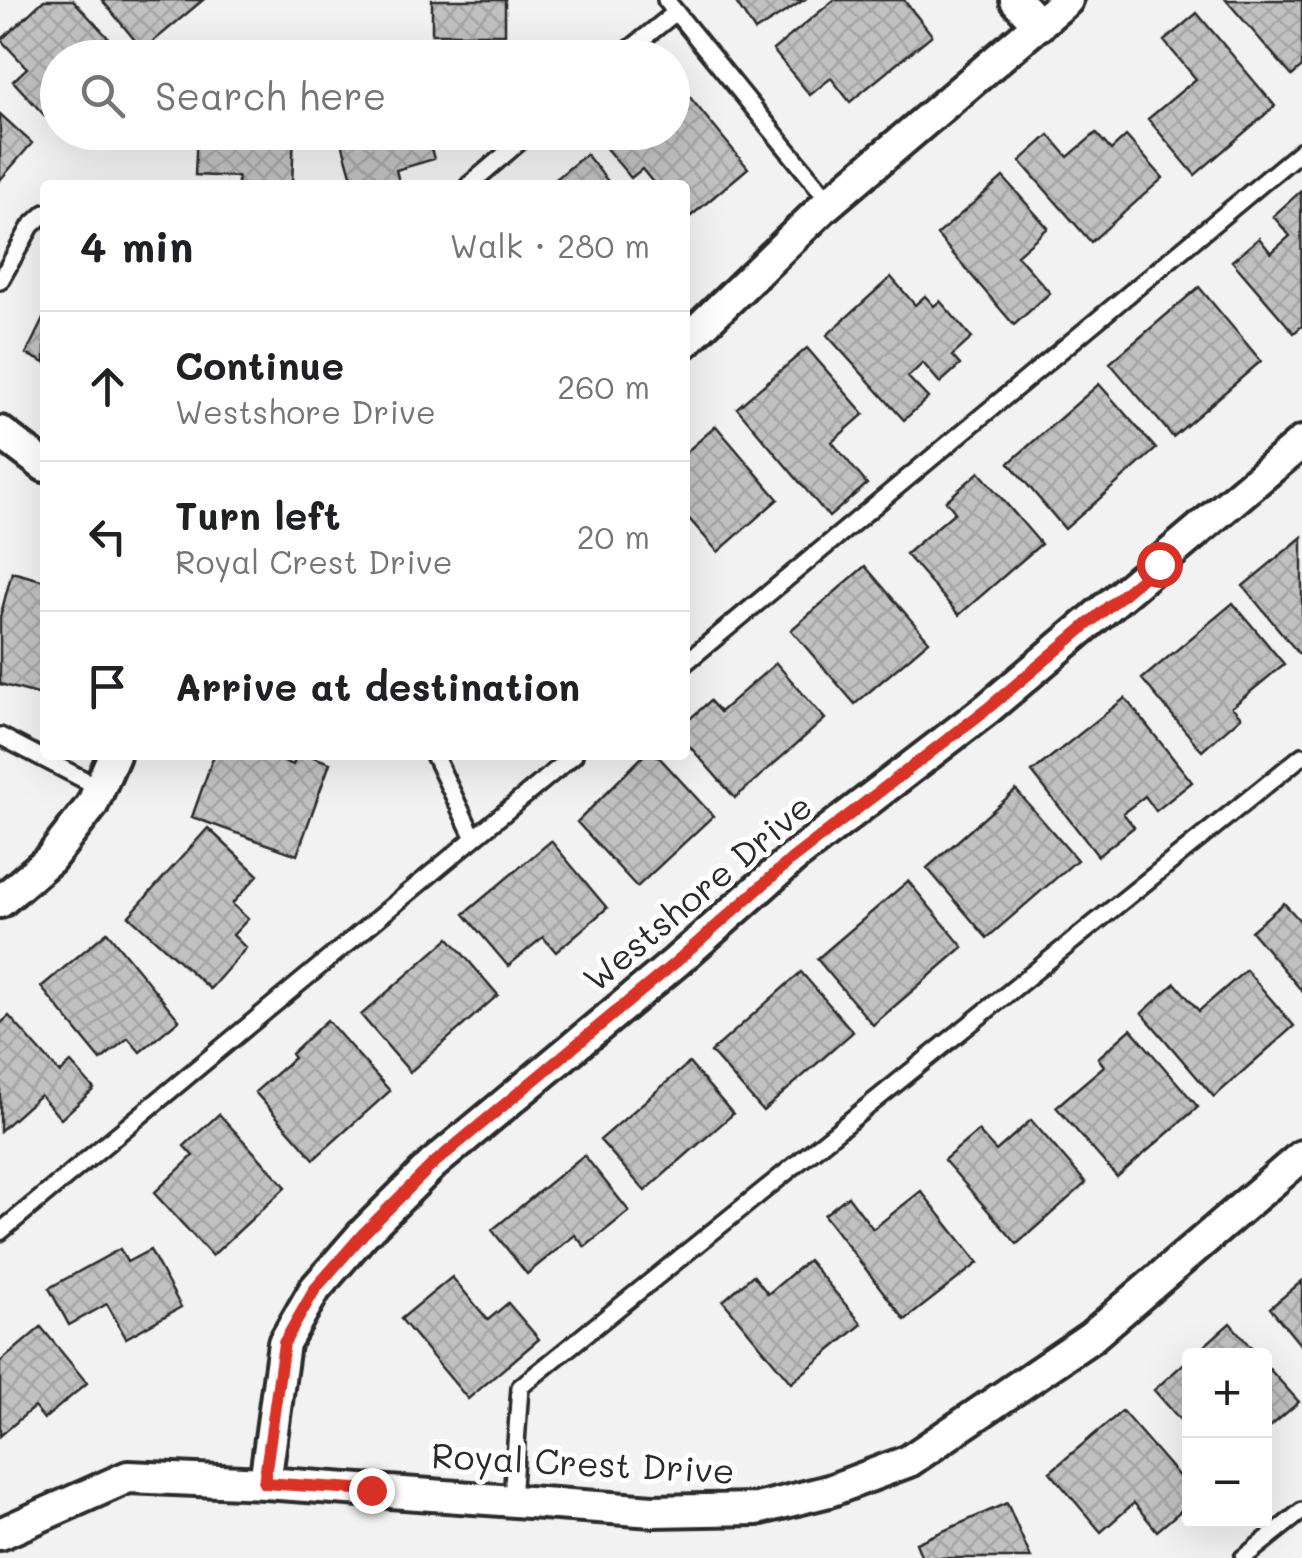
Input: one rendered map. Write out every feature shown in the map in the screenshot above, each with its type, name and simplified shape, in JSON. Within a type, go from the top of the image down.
[{"type":"street","points":[[1016,0],[1038,25]]},
{"type":"street","points":[[690,337],[830,202],[1068,0]]},
{"type":"street","points":[[0,432],[40,462]]},
{"type":"street","name":"Westshore Drive","points":[[264,1483],[284,1343],[315,1289],[363,1234],[433,1164],[676,962],[793,858],[987,709],[1302,442]]},
{"type":"street","points":[[0,902],[50,859],[92,805],[112,760]]},
{"type":"street","name":"Royal Crest Drive","points":[[0,1534],[128,1477],[264,1483],[654,1512],[757,1508],[829,1491],[909,1461],[1092,1337],[1302,1156]]},
{"type":"lane","points":[[638,40],[671,6],[830,202]]},
{"type":"lane","points":[[475,180],[509,150]]},
{"type":"lane","points":[[690,658],[1302,150]]},
{"type":"lane","points":[[0,281],[30,226],[40,217]]},
{"type":"lane","points":[[0,736],[40,757]]},
{"type":"lane","points":[[512,1500],[520,1388],[1302,756]]},
{"type":"lane","points":[[46,760],[100,788]]},
{"type":"lane","points":[[436,760],[474,838]]},
{"type":"lane","points":[[0,1232],[568,760]]},
{"type":"lane","points":[[1243,1558],[1302,1511]]},
{"type":"building","points":[[44,0],[73,0],[110,40],[40,40],[40,110],[13,81],[27,68],[1,40]]},
{"type":"building","points":[[102,0],[203,0],[155,40],[135,40]]},
{"type":"building","points":[[432,0],[505,0],[505,34],[432,34]]},
{"type":"building","points":[[744,0],[804,0],[755,31],[737,4]]},
{"type":"building","points":[[834,0],[904,0],[932,35],[850,102],[831,78],[810,95],[773,50]]},
{"type":"building","points":[[1226,0],[1302,0],[1302,67],[1292,76]]},
{"type":"building","points":[[1197,13],[1275,106],[1195,175],[1148,119],[1196,79],[1164,41]]},
{"type":"building","points":[[690,97],[748,168],[690,217],[690,180],[651,180],[642,169],[631,178],[607,150],[690,150]]},
{"type":"building","points":[[0,114],[32,143],[0,180]]},
{"type":"building","points":[[1096,133],[1111,150],[1126,136],[1163,178],[1091,242],[1020,161],[1049,135],[1068,157]]},
{"type":"building","points":[[196,150],[293,150],[292,180],[195,175]]},
{"type":"building","points":[[344,150],[431,150],[434,159],[396,170],[399,180],[353,180]]},
{"type":"building","points":[[586,154],[607,180],[555,180]]},
{"type":"building","points":[[1003,177],[1048,228],[1017,255],[1050,293],[1014,325],[937,235]]},
{"type":"building","points":[[1301,191],[1302,326],[1294,333],[1232,261],[1259,238],[1271,253],[1290,236],[1273,216]]},
{"type":"building","points":[[891,277],[915,305],[925,296],[934,306],[940,301],[972,338],[952,356],[960,365],[940,383],[923,363],[908,377],[928,398],[904,420],[827,335]]},
{"type":"building","points":[[1199,287],[1261,361],[1173,437],[1110,363]]},
{"type":"building","points":[[40,325],[40,361],[26,354]]},
{"type":"building","points":[[807,348],[864,414],[832,442],[867,484],[829,517],[737,408]]},
{"type":"building","points":[[1099,384],[1156,449],[1065,529],[1009,463]]},
{"type":"building","points":[[716,426],[778,499],[718,552],[690,520],[690,449]]},
{"type":"building","points":[[979,472],[1041,544],[959,615],[906,554],[955,512],[946,501]]},
{"type":"building","points":[[1302,537],[1302,651],[1299,654],[1243,586]]},
{"type":"building","points":[[865,566],[929,641],[855,704],[791,630]]},
{"type":"building","points":[[12,572],[40,580],[40,695],[0,684],[0,617]]},
{"type":"building","points":[[1233,603],[1284,664],[1232,707],[1241,717],[1202,751],[1142,679]]},
{"type":"building","points":[[776,663],[825,719],[735,798],[690,747],[690,719],[710,701],[720,712]]},
{"type":"building","points":[[1125,698],[1192,782],[1156,811],[1145,796],[1123,813],[1134,827],[1098,856],[1032,772]]},
{"type":"building","points":[[212,760],[330,763],[297,855],[192,817]]},
{"type":"building","points":[[639,760],[662,760],[713,816],[637,887],[577,822]]},
{"type":"building","points":[[1016,790],[1077,860],[987,938],[927,868]]},
{"type":"building","points":[[208,828],[258,875],[232,904],[248,919],[233,935],[246,948],[210,989],[129,916]]},
{"type":"building","points":[[551,841],[607,908],[556,952],[543,937],[508,966],[464,914]]},
{"type":"building","points":[[908,881],[963,947],[873,1025],[817,959]]},
{"type":"building","points":[[1284,903],[1302,921],[1302,991],[1251,931]]},
{"type":"building","points":[[107,932],[179,1020],[140,1052],[128,1038],[101,1060],[41,987]]},
{"type":"building","points":[[449,938],[498,995],[410,1072],[361,1015]]},
{"type":"building","points":[[1246,970],[1294,1026],[1214,1097],[1142,1013],[1175,983],[1199,1011]]},
{"type":"building","points":[[801,972],[853,1032],[763,1111],[711,1052]]},
{"type":"building","points":[[9,1016],[60,1073],[71,1063],[94,1089],[61,1119],[40,1095],[0,1131],[0,1024]]},
{"type":"building","points":[[327,1020],[390,1091],[314,1159],[255,1092],[294,1058],[291,1054]]},
{"type":"building","points":[[1131,1029],[1198,1107],[1117,1177],[1056,1107],[1104,1066],[1098,1058]]},
{"type":"building","points":[[689,1063],[733,1114],[645,1191],[600,1140]]},
{"type":"building","points":[[219,1114],[286,1187],[212,1256],[154,1193],[193,1156],[184,1146]]},
{"type":"building","points":[[1031,1120],[1086,1183],[1017,1244],[944,1160],[978,1131],[996,1151]]},
{"type":"building","points":[[584,1155],[629,1211],[585,1247],[575,1235],[527,1274],[492,1230]]},
{"type":"building","points":[[921,1191],[978,1263],[905,1320],[824,1215],[848,1196],[873,1229]]},
{"type":"building","points":[[120,1249],[127,1262],[150,1250],[181,1307],[126,1338],[107,1304],[69,1325],[49,1288]]},
{"type":"building","points":[[808,1260],[862,1324],[791,1383],[723,1301],[753,1275],[768,1294]]},
{"type":"building","points":[[452,1277],[488,1320],[508,1303],[539,1339],[468,1399],[401,1319]]},
{"type":"building","points":[[1302,1281],[1302,1347],[1270,1308]]},
{"type":"building","points":[[1230,1323],[1251,1348],[1202,1348]]},
{"type":"building","points":[[41,1327],[87,1383],[44,1419],[34,1407],[0,1436],[0,1362]]},
{"type":"building","points":[[1182,1365],[1182,1422],[1154,1390]]},
{"type":"building","points":[[1272,1372],[1299,1402],[1272,1425]]},
{"type":"building","points":[[1122,1411],[1182,1480],[1182,1510],[1157,1531],[1134,1503],[1101,1532],[1050,1472]]},
{"type":"building","points":[[1007,1503],[1031,1558],[922,1558],[916,1543]]},
{"type":"route","points":[[371,1490],[264,1483],[284,1343],[315,1289],[433,1164],[676,962],[793,858],[987,709],[1159,564]]}]
